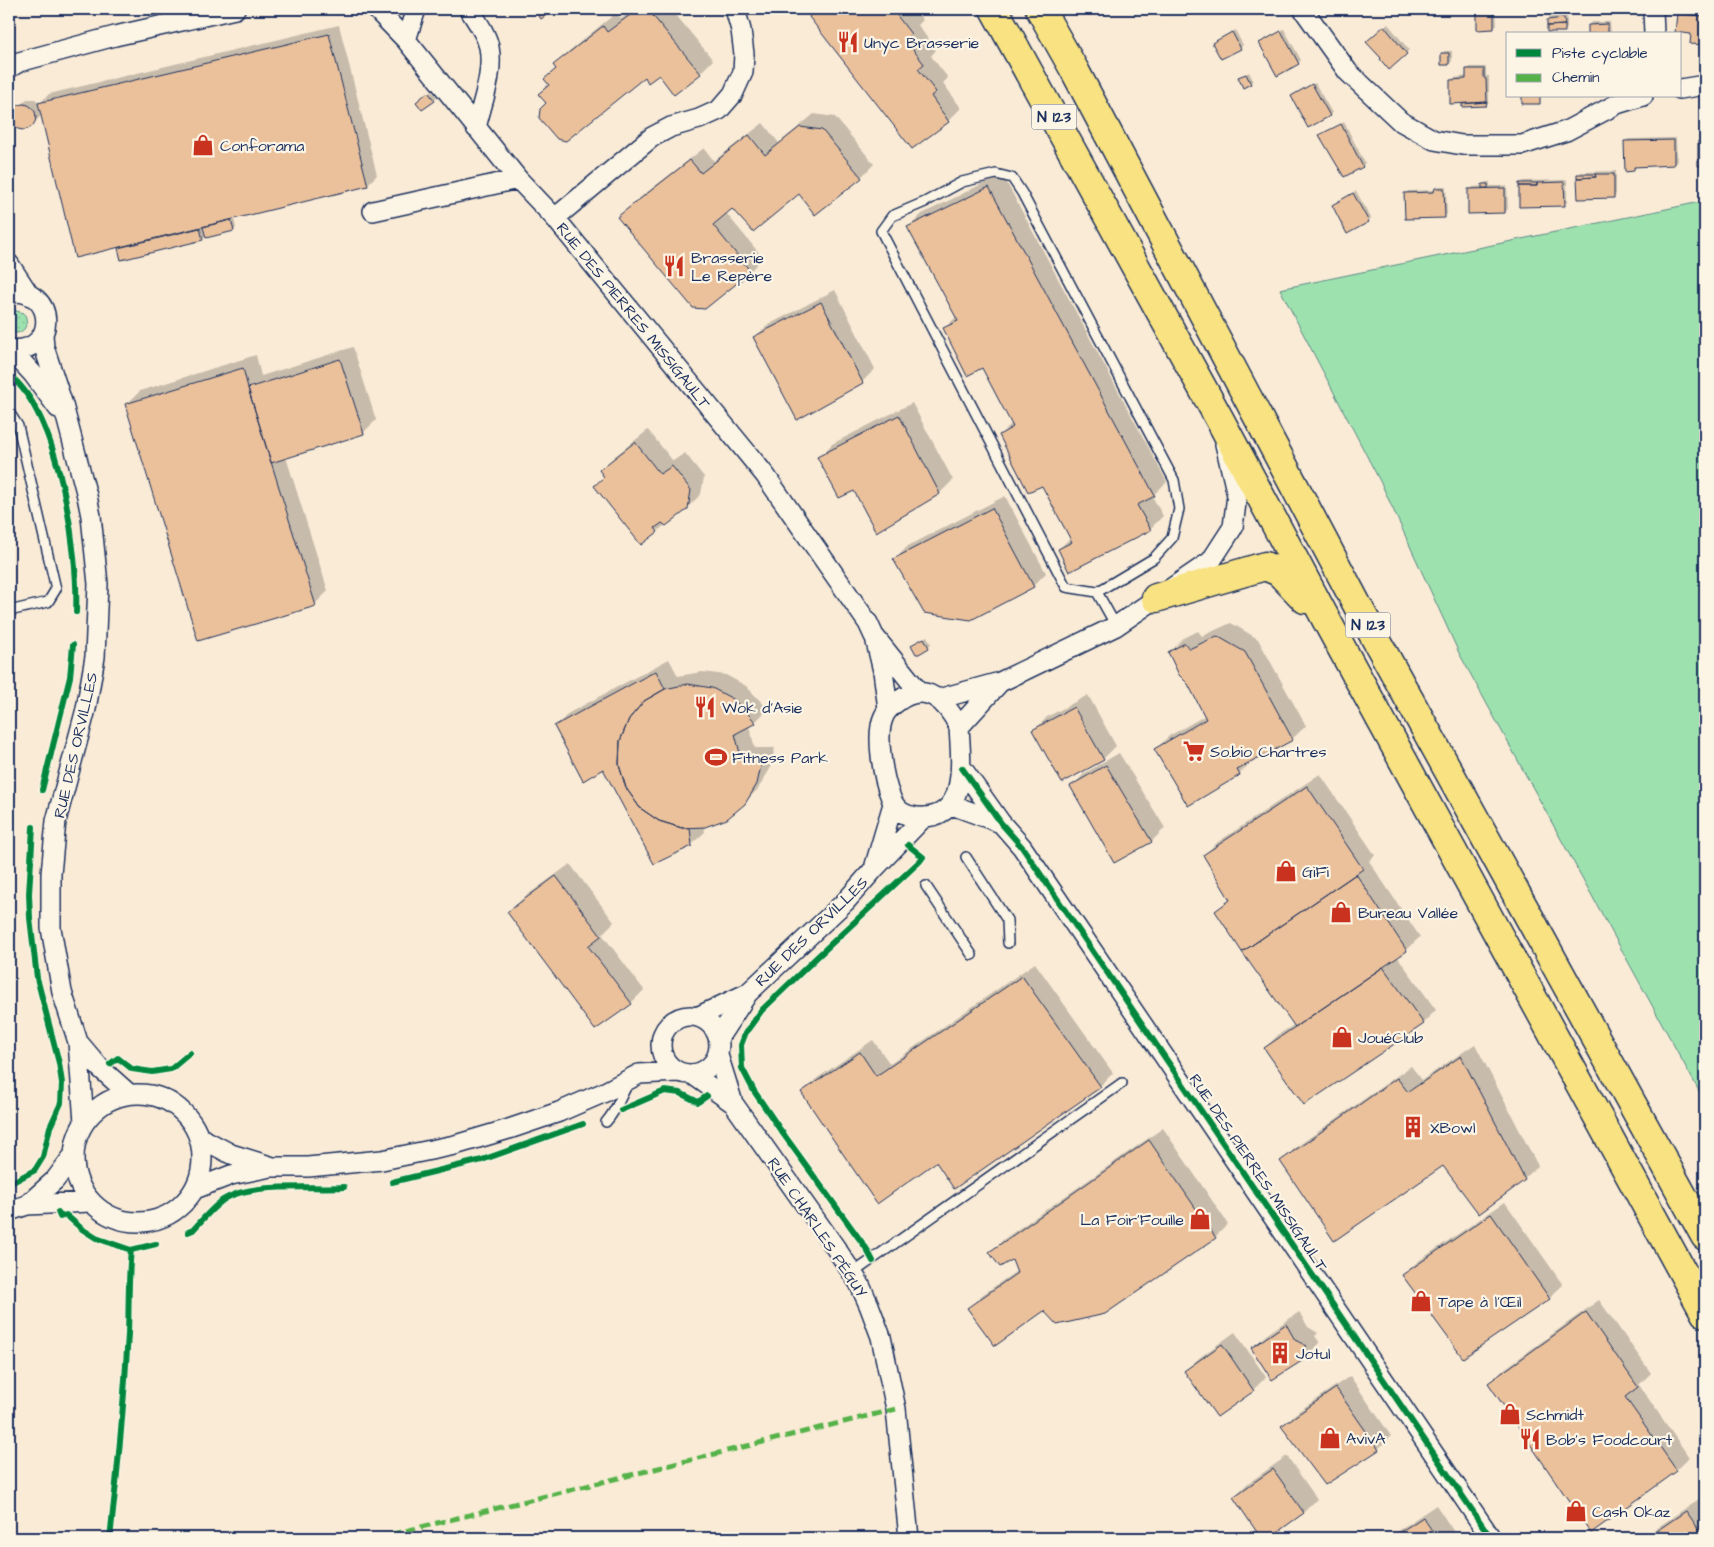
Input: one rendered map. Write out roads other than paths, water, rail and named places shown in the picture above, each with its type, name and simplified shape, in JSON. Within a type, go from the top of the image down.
[{"type":"main road","name":"N 123","points":[[994,9],[1220,420],[1705,1312]]},
{"type":"main road","name":"N 123","points":[[1040,9],[1094,106],[1362,614],[1705,1236]]},
{"type":"main road","points":[[1156,598],[1265,566],[1279,572],[1330,625]]},
{"type":"street","points":[[12,63],[115,36],[234,9]]},
{"type":"street","name":"RUE DES PIERRES MISSIGAULT","points":[[376,9],[406,40],[518,179],[555,218],[764,475],[868,623],[874,636],[883,671],[888,709]]},
{"type":"street","points":[[406,40],[416,9]]},
{"type":"street","points":[[468,9],[480,27],[488,46],[491,68],[476,128]]},
{"type":"street","points":[[555,218],[652,137],[671,127],[699,119],[719,110],[732,94],[743,72],[744,54],[741,30],[735,9]]},
{"type":"street","points":[[1303,9],[1348,72],[1400,121],[1434,140],[1462,145],[1522,145],[1566,132],[1617,104],[1636,98]]},
{"type":"street","points":[[1653,9],[1654,32]]},
{"type":"street","points":[[1682,89],[1705,85]]},
{"type":"street","points":[[372,211],[518,179]]},
{"type":"street","points":[[9,264],[30,296]]},
{"type":"street","points":[[9,294],[19,292],[30,296]]},
{"type":"street","name":"RUE DES ORVILLES","points":[[30,296],[36,299],[42,306],[46,316],[46,326],[43,335],[44,347],[60,394],[83,479],[91,516],[98,584],[95,657],[86,709],[56,821],[52,874],[51,928],[62,992],[78,1042],[84,1122]]},
{"type":"street","points":[[9,349],[28,348],[43,335]]},
{"type":"street","name":"RUE DES ORVILLES","points":[[9,349],[41,383],[66,419]]},
{"type":"street","points":[[938,699],[1000,682],[1116,626],[1211,561],[1233,527],[1237,495],[1220,420]]},
{"type":"street","name":"RUE DES PIERRES MISSIGAULT","points":[[874,636],[919,692]]},
{"type":"street","points":[[959,727],[1000,682]]},
{"type":"street","points":[[919,692],[932,695],[938,699],[945,704],[959,727],[962,768],[952,805],[938,816],[910,816],[900,812],[893,804],[884,776],[880,739],[881,723],[888,709],[903,697],[919,692]]},
{"type":"street","name":"RUE DES PIERRES MISSIGAULT","points":[[962,768],[1001,823],[1022,847],[1491,1538]]},
{"type":"street","name":"RUE DES ORVILLES","points":[[874,869],[893,804]]},
{"type":"street","points":[[952,805],[1001,823]]},
{"type":"street","name":"RUE DES ORVILLES","points":[[699,1016],[748,992],[846,901],[924,817]]},
{"type":"street","name":"RUE DES ORVILLES","points":[[718,1046],[748,992]]},
{"type":"street","points":[[195,1189],[231,1175],[271,1166],[308,1167],[382,1160],[455,1145],[559,1112],[635,1076],[705,1071],[710,1067],[718,1046],[712,1024],[699,1016],[690,1015],[674,1020],[668,1025],[661,1039],[635,1076]]},
{"type":"street","points":[[661,1039],[662,1055],[671,1068],[685,1073]]},
{"type":"street","name":"RUE DES ORVILLES","points":[[78,1042],[100,1068],[128,1093]]},
{"type":"street","name":"RUE CHARLES PÉGUY","points":[[718,1046],[733,1103],[853,1273],[871,1310],[881,1337],[896,1409],[909,1538]]},
{"type":"street","name":"RUE CHARLES PÉGUY","points":[[685,1073],[733,1103]]},
{"type":"street","points":[[128,1093],[146,1094],[163,1098],[178,1108],[191,1121],[199,1137],[202,1150],[200,1176],[195,1189],[184,1203],[171,1213],[157,1219],[142,1222],[128,1222],[115,1218],[102,1212],[91,1202],[81,1189],[75,1173],[73,1156],[76,1138],[84,1122],[96,1108],[111,1099],[128,1093]]},
{"type":"street","points":[[199,1137],[231,1154],[271,1166]]},
{"type":"street","points":[[18,1208],[55,1180],[73,1156]]},
{"type":"street","points":[[18,1208],[91,1202]]},
{"type":"lane","points":[[996,174],[1012,178],[1022,193],[1174,480],[1179,509],[1172,538],[1154,558],[1097,592],[1066,587],[881,231],[892,216],[925,202],[962,182],[996,174]]},
{"type":"lane","points":[[9,412],[18,426],[56,588],[48,602],[9,611]]},
{"type":"lane","points":[[1097,592],[1116,626]]},
{"type":"lane","points":[[966,857],[1007,920],[1008,942]]},
{"type":"lane","points":[[926,886],[972,955]]},
{"type":"lane","points":[[606,1122],[615,1112],[621,1095],[635,1076]]},
{"type":"lane","points":[[853,1273],[1122,1083]]},
{"type":"place","name":"Unyc Brasserie","points":[[848,42]]},
{"type":"place","name":"Conforama","points":[[203,145]]},
{"type":"place","name":"Brasserie Le Repère","points":[[674,266]]},
{"type":"place","name":"Wok d'Asie","points":[[705,707]]},
{"type":"place","name":"So.bio Chartres","points":[[1194,751]]},
{"type":"place","name":"Fitness Park","points":[[716,757]]},
{"type":"place","name":"GiFi","points":[[1286,871]]},
{"type":"place","name":"Bureau Vallée","points":[[1341,912]]},
{"type":"place","name":"JouéClub","points":[[1342,1037]]},
{"type":"place","name":"XBowl","points":[[1413,1127]]},
{"type":"place","name":"La Foir'Fouille","points":[[1200,1219]]},
{"type":"place","name":"Tape à l'Œil","points":[[1421,1301]]},
{"type":"place","name":"Jotul","points":[[1280,1353]]},
{"type":"place","name":"Schmidt","points":[[1510,1414]]},
{"type":"place","name":"AvivA","points":[[1330,1438]]},
{"type":"place","name":"Bob's Foodcourt","points":[[1530,1439]]},
{"type":"place","name":"Cash Okaz","points":[[1576,1511]]}]
